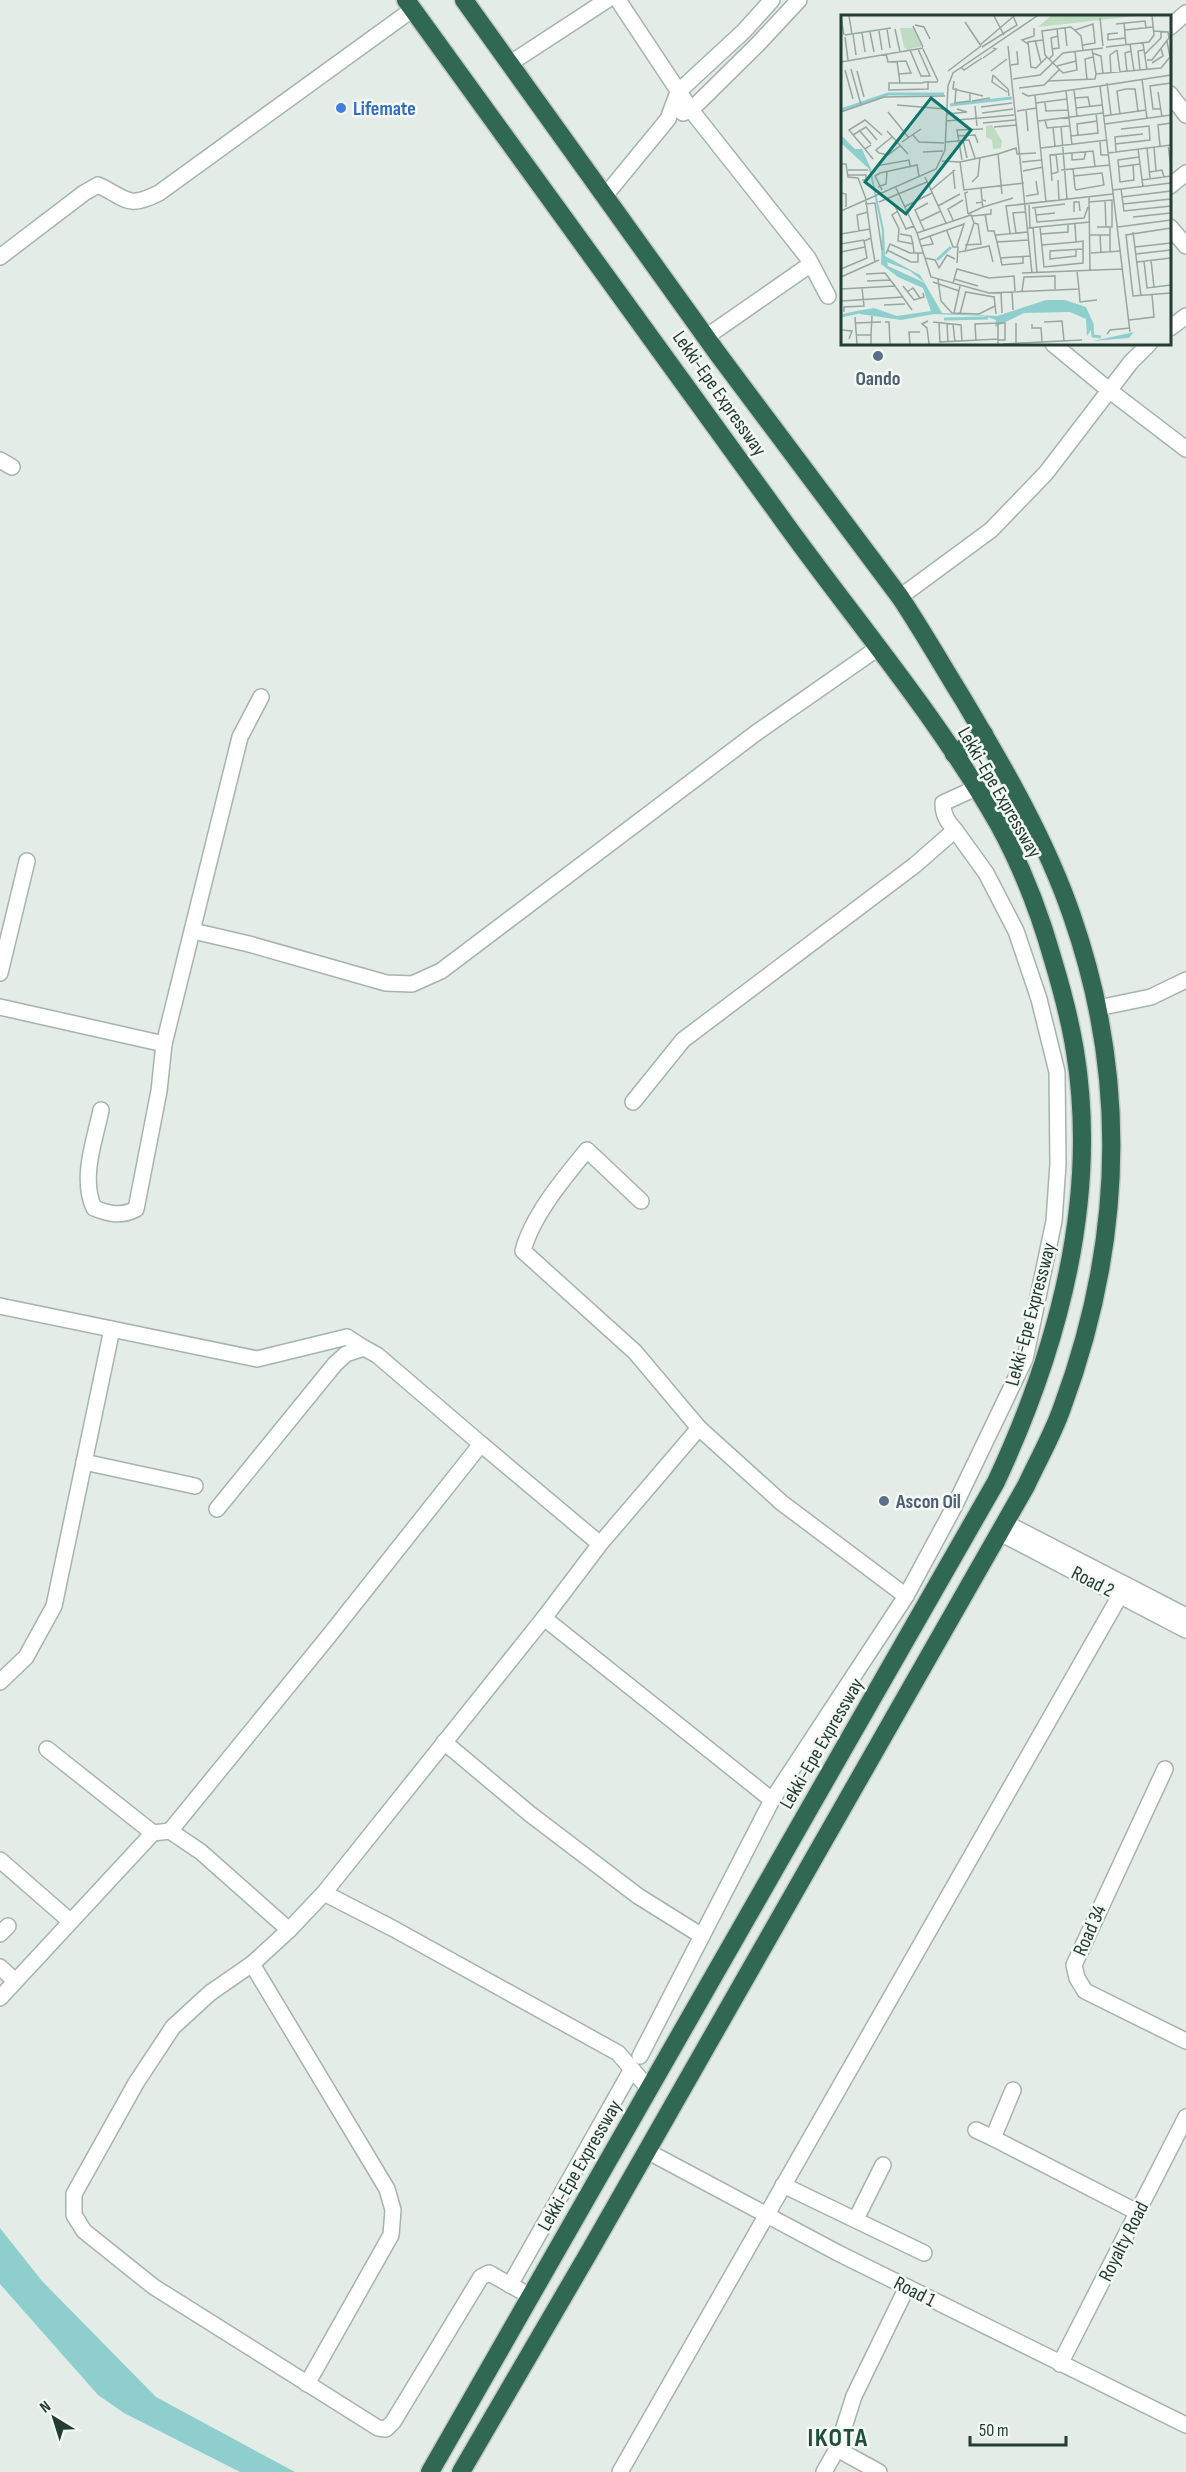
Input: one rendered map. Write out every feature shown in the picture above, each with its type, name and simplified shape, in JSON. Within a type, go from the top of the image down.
[{"type":"highway","name":"Lekki-Epe Expressway","points":[[461,2472],[1026,1486],[1062,1409],[1089,1323],[1100,1278],[1108,1229],[1112,1133],[1109,1086],[1098,1008],[1072,916],[1052,865],[984,734],[900,597],[705,337],[464,0]]},
{"type":"highway","name":"Lekki-Epe Expressway","points":[[409,5],[657,343],[801,546],[878,648],[954,754],[1001,829],[1028,887],[1048,941],[1062,990],[1075,1052],[1082,1155],[1076,1225],[1064,1290],[1048,1349],[1020,1429],[996,1482],[430,2472]]},
{"type":"highway","points":[[954,754],[984,734]]},
{"type":"street","points":[[509,64],[607,0]]},
{"type":"street","points":[[618,0],[691,110],[811,264],[828,296]]},
{"type":"street","points":[[604,197],[668,119],[678,92],[744,31],[771,0]]},
{"type":"street","points":[[668,119],[691,110],[759,44],[799,0]]},
{"type":"street","points":[[0,258],[84,193],[98,185],[131,202],[145,200],[159,193],[409,5]]},
{"type":"street","points":[[1171,26],[1186,13]]},
{"type":"street","points":[[1171,95],[1186,115]]},
{"type":"street","points":[[1171,185],[1186,173]]},
{"type":"street","points":[[1171,228],[1186,246]]},
{"type":"street","points":[[705,337],[811,264]]},
{"type":"street","points":[[1054,345],[1110,391],[1185,446]]},
{"type":"street","points":[[900,597],[991,530],[1046,473],[1131,362],[1148,345]]},
{"type":"street","points":[[193,931],[249,944],[386,983],[412,984],[441,971],[738,747],[878,648]]},
{"type":"street","points":[[101,1110],[89,1170],[89,1197],[94,1208],[108,1214],[126,1215],[136,1209],[159,1091],[164,1044],[240,737],[261,697]]},
{"type":"street","points":[[510,2285],[636,2062],[772,1800],[906,1596],[954,1507],[1024,1359],[1054,1221],[1058,1164],[1057,1072],[1039,999],[1016,931],[987,873],[946,820],[943,812],[943,803],[976,788]]},
{"type":"street","points":[[633,1102],[683,1040],[915,865],[955,830]]},
{"type":"street","points":[[0,973],[27,861]]},
{"type":"street","points":[[1098,1008],[1151,997],[1186,980]]},
{"type":"street","points":[[0,1006],[164,1044]]},
{"type":"street","points":[[641,1201],[587,1150],[547,1204],[523,1251],[634,1352],[699,1428],[782,1503],[906,1596]]},
{"type":"street","points":[[0,1306],[257,1359],[347,1337],[377,1355],[600,1544]]},
{"type":"street","points":[[0,1682],[26,1657],[54,1606],[112,1329]]},
{"type":"street","points":[[217,1509],[334,1364],[346,1354],[364,1348]]},
{"type":"street","points":[[530,2296],[489,2273],[481,2277],[393,2422],[386,2429],[378,2428],[154,2287],[84,2231],[74,2215],[74,2194],[136,2083],[173,2027],[210,1993],[252,1964],[324,1893],[544,1618],[600,1544],[699,1428]]},
{"type":"street","points":[[0,1998],[14,1980],[153,1833],[170,1830],[328,1637],[481,1444]]},
{"type":"street","points":[[84,1462],[195,1486]]},
{"type":"street","name":"Road 2","points":[[1003,1528],[1123,1590],[1186,1616]]},
{"type":"street","points":[[620,2472],[1123,1590]]},
{"type":"street","name":"Road 2","points":[[1123,1590],[1186,1630]]},
{"type":"street","points":[[544,1618],[772,1800]]},
{"type":"street","points":[[444,1742],[530,1814],[629,1889],[702,1936]]},
{"type":"street","points":[[47,1749],[153,1833]]},
{"type":"street","name":"Road 34","points":[[1165,1769],[1074,1965],[1077,1978],[1085,1990],[1186,2041]]},
{"type":"street","points":[[170,1830],[201,1852],[289,1930]]},
{"type":"street","points":[[0,1860],[70,1921]]},
{"type":"street","points":[[324,1893],[636,2062],[664,2061]]},
{"type":"street","points":[[252,1964],[387,2189],[393,2210],[391,2235],[307,2384]]},
{"type":"street","points":[[0,1967],[14,1980]]},
{"type":"street","points":[[636,2062],[649,2089]]},
{"type":"street","points":[[993,2138],[1013,2090]]},
{"type":"street","name":"Royalty Road","points":[[1060,2364],[1186,2117]]},
{"type":"street","points":[[976,2130],[1137,2212]]},
{"type":"street","name":"Road 1","points":[[646,2151],[907,2287],[1186,2426]]},
{"type":"street","points":[[856,2219],[883,2165]]},
{"type":"street","points":[[783,2185],[924,2253]]},
{"type":"street","points":[[824,2472],[837,2449],[854,2396],[907,2287]]},
{"type":"street","points":[[837,2449],[879,2472]]},
{"type":"water","points":[[0,2228],[42,2281],[156,2397],[295,2472],[240,2472],[124,2413],[98,2395],[0,2284]]},
{"type":"place","name":"Lifemate","points":[[341,108]]},
{"type":"place","name":"Oando","points":[[878,356]]},
{"type":"place","name":"Ascon Oil","points":[[884,1501]]},
{"type":"district","name":"IKOTA","points":[[838,2437]]}]
